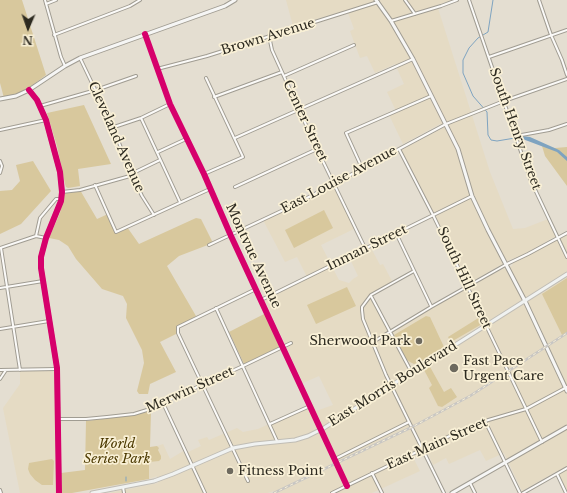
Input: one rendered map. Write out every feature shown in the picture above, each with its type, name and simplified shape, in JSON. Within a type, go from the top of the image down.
[{"type":"main road","name":"East Morris Boulevard","points":[[92,493],[154,481],[233,448],[277,441],[295,440],[321,430],[567,274]]},
{"type":"street","points":[[45,0],[54,35],[65,66]]},
{"type":"street","points":[[46,4],[56,0]]},
{"type":"street","points":[[54,35],[130,6],[140,0]]},
{"type":"street","points":[[0,99],[16,96],[29,90],[80,58],[225,6],[235,0]]},
{"type":"street","points":[[405,0],[415,14]]},
{"type":"street","points":[[391,21],[457,0]]},
{"type":"street","name":"South Henry Street","points":[[469,0],[481,38],[490,57],[531,181],[567,257]]},
{"type":"street","points":[[539,0],[567,75]]},
{"type":"street","points":[[377,1],[391,21],[446,124],[458,149],[472,196],[488,230],[507,264],[567,389]]},
{"type":"street","name":"Brown Avenue","points":[[157,69],[207,56],[377,1]]},
{"type":"street","points":[[490,57],[567,30]]},
{"type":"street","name":"Montvue Avenue","points":[[146,34],[170,104],[204,174],[231,236],[284,347],[347,486]]},
{"type":"street","name":"Center Street","points":[[268,36],[272,50],[317,149],[365,248]]},
{"type":"street","points":[[284,76],[354,45]]},
{"type":"street","name":"Cleveland Avenue","points":[[80,58],[114,127],[131,174],[154,215]]},
{"type":"street","points":[[235,138],[412,59]]},
{"type":"street","points":[[214,97],[282,72]]},
{"type":"street","points":[[40,106],[96,90],[136,76]]},
{"type":"street","points":[[204,174],[243,157],[206,78]]},
{"type":"street","name":"East Louise Avenue","points":[[210,245],[292,206],[446,124],[567,79]]},
{"type":"street","points":[[29,90],[40,106],[46,120],[60,172],[62,192],[61,199],[46,238],[40,268],[57,368],[59,493]]},
{"type":"street","points":[[362,168],[346,133],[431,95]]},
{"type":"street","points":[[114,127],[141,118],[170,104]]},
{"type":"street","points":[[141,118],[180,202]]},
{"type":"street","points":[[0,130],[46,120]]},
{"type":"street","points":[[516,136],[549,130],[567,124]]},
{"type":"street","points":[[158,152],[186,139]]},
{"type":"street","points":[[235,188],[317,149]]},
{"type":"street","name":"South Hill Street","points":[[399,149],[468,286],[542,442]]},
{"type":"street","points":[[62,192],[80,190],[130,176],[131,174],[160,160]]},
{"type":"street","points":[[0,161],[2,166],[0,173]]},
{"type":"street","points":[[96,185],[116,232],[210,189]]},
{"type":"street","name":"Inman Street","points":[[261,300],[472,196]]},
{"type":"street","points":[[36,236],[40,218],[56,199],[61,199]]},
{"type":"street","points":[[396,233],[431,307]]},
{"type":"street","points":[[372,342],[507,264],[567,233]]},
{"type":"street","points":[[20,370],[6,288],[1,248],[36,236],[46,238]]},
{"type":"street","points":[[414,271],[371,295],[361,308],[362,316],[386,375],[444,493]]},
{"type":"street","points":[[0,288],[43,281]]},
{"type":"street","points":[[248,481],[178,333],[178,327],[256,289]]},
{"type":"street","points":[[371,295],[412,373]]},
{"type":"street","points":[[216,308],[277,441]]},
{"type":"street","points":[[0,329],[49,321]]},
{"type":"street","name":"Merwin Street","points":[[59,419],[86,419],[134,414],[147,410],[291,343]]},
{"type":"street","points":[[0,370],[57,368]]},
{"type":"street","points":[[0,379],[6,370]]},
{"type":"street","name":"East Main Street","points":[[332,493],[485,421],[526,409],[567,389]]},
{"type":"street","points":[[163,403],[205,493]]},
{"type":"street","points":[[270,424],[310,406]]},
{"type":"street","points":[[485,421],[520,493]]},
{"type":"street","points":[[335,459],[409,422]]},
{"type":"street","points":[[452,493],[567,427]]},
{"type":"street","points":[[523,493],[567,468]]},
{"type":"street","points":[[372,473],[382,493]]},
{"type":"street","points":[[557,474],[566,493]]},
{"type":"street","points":[[470,483],[474,493]]},
{"type":"street","points":[[123,487],[124,493]]},
{"type":"shaded area","points":[[286,0],[452,0],[437,5],[490,172],[513,229],[525,228],[548,219],[556,236],[523,255],[509,260],[468,284],[433,211],[401,150],[443,128],[440,124],[403,144],[389,115],[396,111],[387,92],[404,84],[395,64],[375,73],[367,56],[360,58],[350,31],[354,29],[347,10],[293,26]]},
{"type":"shaded area","points":[[334,183],[356,228],[321,245],[339,280],[349,283],[358,276],[349,257],[370,246],[380,265],[383,264],[393,283],[371,295],[390,331],[465,288],[512,266],[513,263],[567,234],[567,491],[557,471],[522,491],[504,453],[486,461],[480,450],[449,464],[446,458],[433,465],[427,451],[423,452],[413,457],[420,471],[372,493],[275,493],[273,491],[268,493],[109,493],[158,483],[157,476],[149,479],[149,462],[159,448],[157,446],[163,444],[170,459],[185,450],[186,453],[201,446],[198,440],[207,437],[209,440],[237,428],[243,432],[258,429],[313,404],[316,411],[333,405],[319,376],[303,383],[264,298],[307,277],[297,257],[285,262],[263,220]]},
{"type":"shaded area","points":[[55,369],[56,493],[20,493],[3,408],[20,384],[20,370]]},
{"type":"green space","points":[[0,0],[22,0],[46,75],[21,94],[4,98],[0,83]]},
{"type":"green space","points":[[84,105],[111,164],[78,169],[80,186],[68,188],[65,184],[57,146],[47,113]]},
{"type":"green space","points":[[542,146],[555,148],[567,147],[567,186],[545,156]]},
{"type":"green space","points":[[33,161],[51,191],[21,224],[0,234],[0,191],[12,190],[20,181],[16,165]]},
{"type":"green space","points":[[80,190],[97,219],[108,214],[116,231],[127,227],[139,244],[196,218],[201,219],[213,243],[179,256],[167,266],[196,316],[178,327],[178,333],[160,342],[176,372],[150,384],[148,394],[139,394],[137,391],[144,363],[142,350],[126,318],[127,304],[123,296],[102,289],[76,259],[68,246],[59,240],[49,238],[60,213],[64,192]]},
{"type":"green space","points":[[324,210],[333,228],[294,248],[285,230]]},
{"type":"green space","points":[[567,278],[567,332],[562,335],[542,294]]},
{"type":"green space","points":[[347,287],[356,306],[316,324],[307,305]]},
{"type":"green space","points":[[266,313],[281,346],[244,364],[229,332]]},
{"type":"green space","name":"Sherwood Park","points":[[426,316],[430,317],[444,347],[421,362],[414,364],[406,359],[394,335]]},
{"type":"green space","points":[[480,317],[482,324],[451,342],[448,337]]},
{"type":"green space","points":[[429,365],[444,392],[451,388],[457,397],[442,407],[438,406],[429,388],[432,385],[423,368]]},
{"type":"green space","name":"World Series Park","points":[[151,411],[150,447],[157,446],[159,448],[158,450],[161,459],[159,461],[149,462],[149,479],[72,493],[62,493],[61,473],[85,470],[86,421],[133,415]]},
{"type":"green space","points":[[52,459],[54,461],[53,485],[42,485],[30,474],[28,469],[29,463]]},
{"type":"water","points":[[519,136],[530,137],[559,150],[567,157],[567,161],[557,152],[520,138]]},
{"type":"waterway","points":[[493,0],[488,32],[478,38],[469,48],[463,60],[463,73],[473,96],[487,112],[488,135],[491,140],[497,141],[521,137]]},
{"type":"railway","points":[[274,493],[412,427],[470,396],[567,333]]},
{"type":"cycle path","points":[[145,34],[170,104],[204,174],[231,236],[347,486]]},
{"type":"cycle path","points":[[29,90],[37,100],[46,120],[60,172],[62,192],[61,201],[46,238],[41,257],[41,268],[57,368],[59,493]]},
{"type":"place","name":"Sherwood Park","points":[[419,341]]},
{"type":"place","name":"Fast Pace Urgent Care","points":[[454,368]]},
{"type":"place","name":"Fitness Point","points":[[230,471]]}]
